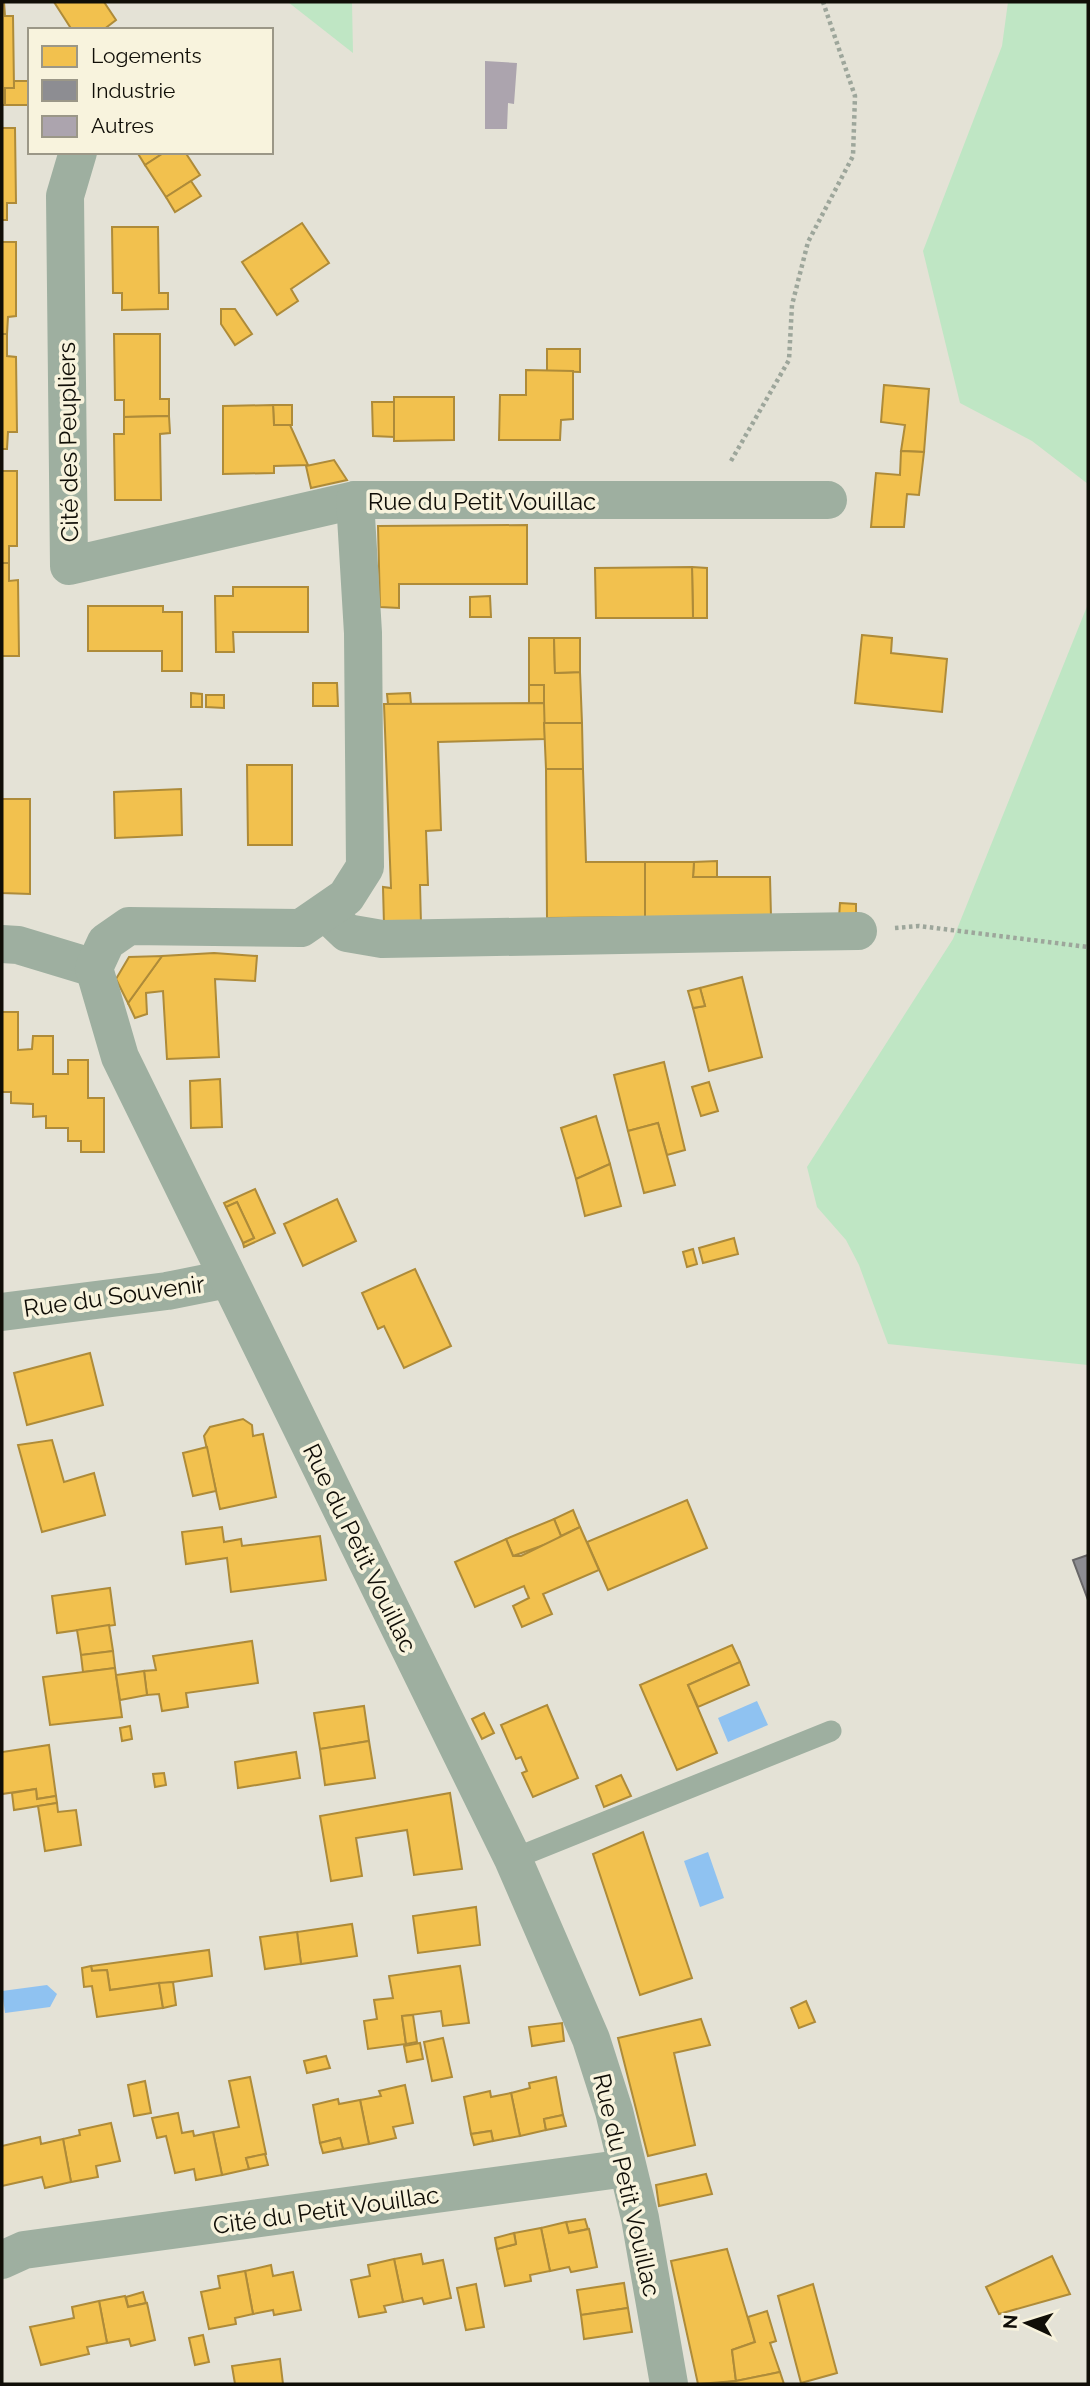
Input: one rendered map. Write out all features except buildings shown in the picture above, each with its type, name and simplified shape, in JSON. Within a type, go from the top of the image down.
[{"type":"street","name":"Cité des Peupliers","points":[[77,154],[65,196],[69,566],[355,500]]},
{"type":"street","name":"Rue du Petit Vouillac","points":[[669,2384],[639,2218],[614,2111],[591,2039],[513,1859],[120,1057],[94,968],[106,942],[129,926],[300,928],[346,897],[365,867],[363,634],[355,500],[828,500]]},
{"type":"street","points":[[326,913],[347,933],[382,939],[858,931]]},
{"type":"street","points":[[2,944],[18,945],[94,968]]},
{"type":"street","name":"Rue du Souvenir","points":[[2,1312],[167,1291],[227,1279]]},
{"type":"street","name":"Cité du Petit Vouillac","points":[[13,2255],[627,2168]]},
{"type":"lane","points":[[513,1859],[831,1731]]},
{"type":"path","points":[[709,501],[789,360],[792,305],[808,242],[853,156],[855,96],[823,2]]},
{"type":"path","points":[[858,931],[919,926],[1088,947]]},
{"type":"green space","points":[[288,2],[352,2],[353,53]]},
{"type":"green space","points":[[1008,2],[1088,2],[1088,484],[1032,441],[960,403],[923,251],[1002,46]]},
{"type":"green space","points":[[1088,604],[1088,1365],[888,1344],[859,1265],[846,1240],[817,1207],[807,1167],[953,939]]},
{"type":"water","points":[[757,1701],[768,1725],[728,1742],[718,1718]]},
{"type":"water","points":[[708,1852],[724,1898],[700,1907],[684,1861]]},
{"type":"water","points":[[47,1985],[57,1994],[50,2007],[5,2013],[2,1991]]}]
